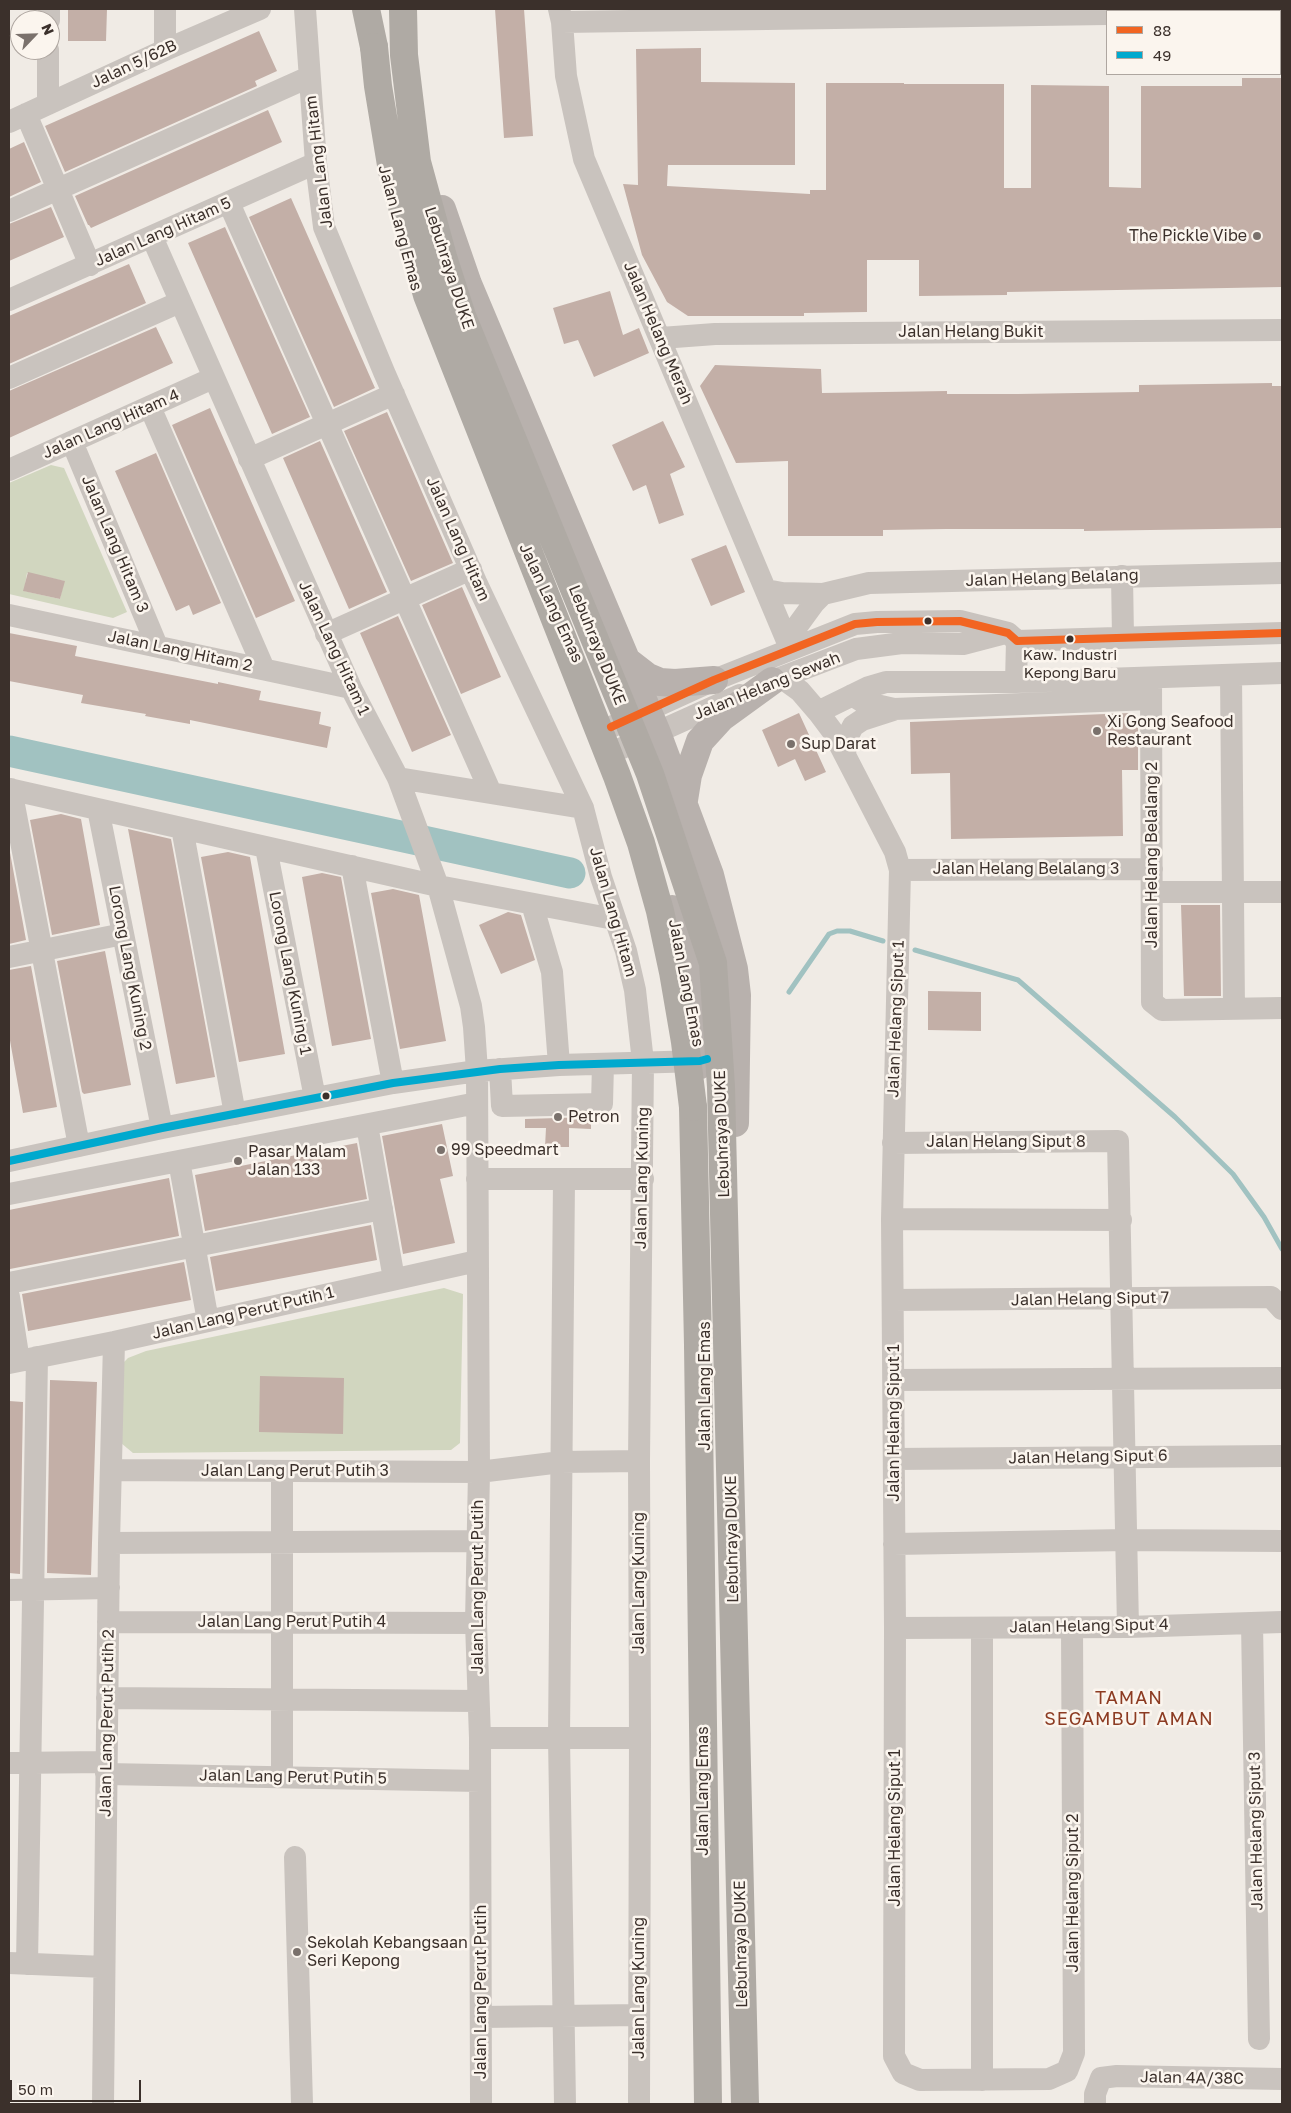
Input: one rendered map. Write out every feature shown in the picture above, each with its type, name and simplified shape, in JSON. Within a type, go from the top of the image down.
[{"type":"highway","points":[[366,9],[374,47]]},
{"type":"highway","name":"Lebuhraya DUKE","points":[[373,9],[378,86],[392,171],[413,250],[427,295],[617,776],[641,843],[660,911],[685,1042],[693,1107],[708,2104]]},
{"type":"highway","name":"Lebuhraya DUKE","points":[[403,9],[404,55],[417,162],[443,257],[462,316],[650,774],[713,963],[721,1087],[745,2104]]},
{"type":"main road","name":"Jalan Lang Emas","points":[[362,9],[370,86],[385,183],[402,248],[424,315],[568,644],[616,738],[650,836],[684,956],[693,1004],[700,1061],[706,1232],[702,2104]]},
{"type":"main road","name":"Jalan Lang Emas","points":[[414,9],[418,96],[427,153],[444,219],[468,284],[653,722],[684,801],[710,875],[734,969],[738,995],[734,1103],[738,1459],[752,2104]]},
{"type":"main road","points":[[626,660],[648,677],[660,682],[675,683],[714,680]]},
{"type":"main road","points":[[684,801],[688,775],[700,741],[721,718],[777,679]]},
{"type":"main road","points":[[700,1061],[722,1052],[726,1035],[720,920]]},
{"type":"street","points":[[165,50],[166,9]]},
{"type":"street","name":"Jalan 5/62B","points":[[17,118],[260,9]]},
{"type":"street","name":"Jalan Lang Hitam","points":[[305,9],[316,164],[324,227],[394,394],[471,569],[583,808],[601,877],[631,971],[643,1062]]},
{"type":"street","points":[[560,16],[1102,12]]},
{"type":"street","name":"Jalan Helang Merah","points":[[560,16],[566,76],[584,159],[789,644]]},
{"type":"street","points":[[48,60],[48,104]]},
{"type":"street","points":[[9,211],[309,77]]},
{"type":"street","points":[[17,118],[58,189],[90,265]]},
{"type":"street","name":"Jalan Lang Hitam 5","points":[[9,300],[316,164]]},
{"type":"street","points":[[229,203],[491,793]]},
{"type":"street","name":"Jalan Lang Hitam 1","points":[[152,237],[350,688],[407,798],[436,880],[471,1006],[476,1071]]},
{"type":"street","points":[[9,378],[180,302]]},
{"type":"street","name":"Jalan Helang Bukit","points":[[661,338],[715,334],[1282,330]]},
{"type":"street","name":"Jalan Lang Hitam 4","points":[[9,470],[213,378]]},
{"type":"street","points":[[249,460],[394,394]]},
{"type":"street","points":[[150,406],[264,669]]},
{"type":"street","name":"Jalan Lang Hitam 3","points":[[72,442],[157,646]]},
{"type":"street","points":[[326,634],[471,569]]},
{"type":"street","name":"Jalan Helang Belalang","points":[[766,590],[782,593],[823,594],[869,583],[1282,573]]},
{"type":"street","points":[[1122,576],[1123,637]]},
{"type":"street","points":[[789,644],[814,603],[823,594]]},
{"type":"street","name":"Jalan Lang Hitam 2","points":[[9,615],[350,688]]},
{"type":"street","name":"Jalan Helang Sewah","points":[[653,722],[714,680],[789,644],[855,624],[960,621],[1012,637]]},
{"type":"street","name":"Jalan Helang Sewah","points":[[616,738],[653,722],[856,650],[902,643],[963,644],[1012,637],[1123,637],[1282,633]]},
{"type":"street","points":[[1012,637],[1016,682]]},
{"type":"street","points":[[845,753],[848,736],[854,726],[862,720],[894,709],[1151,688],[1232,675],[1282,673]]},
{"type":"street","points":[[1232,675],[1234,1009],[1282,1008]]},
{"type":"street","name":"Jalan Helang Siput 1","points":[[777,679],[800,691],[818,712],[845,753],[895,852],[900,870],[892,1219],[895,1628],[894,2056],[903,2073],[920,2080],[982,2080]]},
{"type":"street","points":[[818,712],[852,695],[886,682],[1016,682],[1151,688]]},
{"type":"street","name":"Jalan Helang Belalang 2","points":[[1151,688],[1152,1002],[1162,1010],[1234,1009]]},
{"type":"street","points":[[852,695],[864,702],[894,709]]},
{"type":"street","points":[[398,778],[583,808]]},
{"type":"street","points":[[79,1146],[10,789],[266,848],[352,866],[436,880],[532,904],[614,919]]},
{"type":"street","name":"Lorong Lang Kuning 2","points":[[98,809],[162,1128]]},
{"type":"street","points":[[182,828],[235,1114]]},
{"type":"street","name":"Lorong Lang Kuning 1","points":[[266,848],[314,1098]]},
{"type":"street","points":[[352,866],[393,1083]]},
{"type":"street","name":"Jalan Helang Belalang 3","points":[[900,870],[1152,869]]},
{"type":"street","points":[[1152,892],[1282,892]]},
{"type":"street","points":[[532,904],[552,972],[559,1065]]},
{"type":"street","points":[[9,957],[123,934]]},
{"type":"street","points":[[9,1161],[162,1128],[393,1083],[500,1069],[559,1065],[700,1061]]},
{"type":"street","name":"Jalan Lang Kuning","points":[[638,2104],[639,1461],[643,1062]]},
{"type":"street","points":[[500,1069],[502,1106],[602,1104],[603,1064]]},
{"type":"street","name":"Jalan Lang Perut Putih","points":[[476,1071],[479,1472],[476,1623],[480,1738],[481,2104]]},
{"type":"street","points":[[9,1194],[477,1103]]},
{"type":"street","points":[[367,1125],[394,1279]]},
{"type":"street","name":"Jalan Helang Siput 8","points":[[893,1142],[1118,1141],[1121,1220]]},
{"type":"street","points":[[179,1161],[208,1321]]},
{"type":"street","points":[[477,1180],[643,1179]]},
{"type":"street","points":[[564,1180],[559,1738],[565,2104]]},
{"type":"street","points":[[9,1283],[382,1210]]},
{"type":"street","points":[[892,1219],[1121,1220],[1122,1378],[1126,1456],[1128,1627]]},
{"type":"street","name":"Jalan Lang Perut Putih 1","points":[[22,1360],[114,1342],[477,1261]]},
{"type":"street","points":[[9,1297],[22,1360],[32,1590],[20,1763],[18,1963],[104,1967]]},
{"type":"street","name":"Jalan Helang Siput 7","points":[[893,1300],[1270,1297],[1282,1309]]},
{"type":"street","name":"Jalan Lang Perut Putih 2","points":[[103,2104],[109,1543],[114,1342]]},
{"type":"street","points":[[894,1380],[1282,1378]]},
{"type":"street","name":"Jalan Helang Siput 6","points":[[894,1459],[1282,1456]]},
{"type":"street","name":"Jalan Lang Perut Putih 3","points":[[111,1470],[479,1472],[562,1462],[639,1461]]},
{"type":"street","points":[[282,1472],[282,1777]]},
{"type":"street","points":[[894,1544],[1127,1540],[1282,1541]]},
{"type":"street","points":[[109,1543],[477,1541]]},
{"type":"street","points":[[9,1590],[109,1588]]},
{"type":"street","name":"Jalan Lang Perut Putih 4","points":[[108,1622],[476,1623]]},
{"type":"street","name":"Jalan Helang Siput 4","points":[[895,1628],[1072,1628],[1282,1622]]},
{"type":"street","name":"Jalan Helang Siput 3","points":[[1252,1623],[1260,2039]]},
{"type":"street","points":[[982,1628],[982,2080]]},
{"type":"street","name":"Jalan Helang Siput 2","points":[[982,2080],[1049,2079],[1067,2071],[1074,2052],[1072,1628]]},
{"type":"street","points":[[107,1698],[282,1701],[478,1701]]},
{"type":"street","points":[[480,1738],[640,1738]]},
{"type":"street","name":"Jalan Lang Perut Putih 5","points":[[20,1763],[282,1777],[480,1781]]},
{"type":"street","points":[[295,1857],[302,2104]]},
{"type":"street","points":[[481,2018],[639,2015]]},
{"type":"street","name":"Jalan 4A/38C","points":[[1095,2104],[1095,2094],[1102,2078],[1117,2076],[1282,2080]]},
{"type":"green space","points":[[51,465],[64,468],[127,612],[113,618],[9,594],[9,483]],"holes":[[[27,573],[64,581],[60,599],[24,591]]]},
{"type":"green space","points":[[444,1288],[463,1294],[460,1443],[451,1450],[133,1453],[121,1443],[123,1363],[128,1358],[146,1351]]},
{"type":"building","points":[[68,9],[107,9],[106,41],[68,41]]},
{"type":"building","points":[[495,9],[524,9],[533,136],[504,138]]},
{"type":"building","points":[[259,31],[277,71],[255,81],[257,86],[65,172],[45,126]]},
{"type":"building","points":[[701,48],[701,82],[795,83],[795,165],[668,165],[667,186],[810,194],[810,190],[826,190],[826,83],[904,83],[1004,84],[1004,188],[1031,188],[1031,85],[1109,86],[1109,187],[1141,188],[1141,86],[1242,86],[1242,78],[1282,78],[1282,287],[1007,292],[1007,295],[919,296],[919,260],[867,260],[867,312],[804,313],[804,316],[688,316],[667,302],[642,255],[623,184],[638,185],[636,49]]},
{"type":"building","points":[[268,110],[282,142],[91,228],[88,225],[75,196]]},
{"type":"building","points":[[24,142],[41,182],[9,197],[9,149]]},
{"type":"building","points":[[291,198],[375,388],[334,407],[249,217]]},
{"type":"building","points":[[51,207],[64,237],[9,261],[9,224]]},
{"type":"building","points":[[225,227],[310,417],[272,434],[188,243]]},
{"type":"building","points":[[129,264],[146,303],[9,364],[9,316]]},
{"type":"building","points":[[610,291],[623,335],[639,328],[649,353],[594,377],[578,340],[564,344],[553,308]]},
{"type":"building","points":[[156,327],[173,363],[9,438],[9,391]]},
{"type":"building","points":[[715,365],[821,369],[822,393],[947,391],[947,394],[1018,394],[1139,392],[1139,385],[1272,383],[1272,386],[1282,386],[1282,528],[1084,531],[1084,529],[883,530],[883,536],[788,536],[788,461],[736,463],[700,386]]},
{"type":"building","points":[[210,408],[295,601],[256,618],[172,425]]},
{"type":"building","points":[[387,412],[453,563],[411,581],[344,431]]},
{"type":"building","points":[[663,421],[685,467],[670,474],[684,515],[659,524],[646,485],[633,491],[612,445]]},
{"type":"building","points":[[320,441],[387,592],[349,609],[283,458]]},
{"type":"building","points":[[156,453],[221,603],[193,615],[189,605],[176,611],[115,471]]},
{"type":"building","points":[[726,545],[745,592],[711,606],[691,559]]},
{"type":"building","points":[[28,572],[65,581],[60,599],[23,591]]},
{"type":"building","points":[[462,587],[501,677],[461,694],[422,605]]},
{"type":"building","points":[[398,616],[451,735],[412,752],[360,633]]},
{"type":"building","points":[[9,633],[77,646],[75,656],[261,691],[259,700],[321,712],[319,724],[331,727],[327,748],[190,720],[190,724],[81,703],[83,695],[9,681]]},
{"type":"building","name":"Sup Darat","points":[[799,713],[826,772],[805,781],[795,759],[778,767],[762,730]]},
{"type":"building","points":[[1130,713],[1138,722],[1138,770],[1122,770],[1123,836],[951,839],[950,773],[911,774],[910,722]]},
{"type":"building","points":[[61,814],[81,819],[100,925],[52,935],[30,820]]},
{"type":"building","points":[[128,829],[171,839],[215,1077],[176,1084]]},
{"type":"building","points":[[9,847],[26,940],[9,944]]},
{"type":"building","points":[[228,852],[250,857],[285,1054],[239,1062],[201,857]]},
{"type":"building","points":[[322,873],[341,877],[371,1039],[332,1046],[302,877]]},
{"type":"building","points":[[393,889],[419,895],[446,1041],[400,1049],[371,893]]},
{"type":"building","points":[[1181,905],[1220,905],[1221,996],[1184,996]]},
{"type":"building","points":[[508,912],[521,915],[535,960],[501,974],[479,925]]},
{"type":"building","points":[[105,951],[131,1085],[84,1094],[82,1092],[57,961]]},
{"type":"building","points":[[31,966],[57,1107],[23,1113],[9,1035],[9,970]]},
{"type":"building","points":[[928,991],[981,992],[981,1031],[928,1030]]},
{"type":"building","points":[[591,1117],[591,1129],[569,1128],[569,1147],[545,1147],[546,1128],[525,1128],[525,1119]]},
{"type":"building","points":[[442,1124],[453,1176],[440,1179],[455,1243],[403,1254],[382,1136]]},
{"type":"building","points":[[357,1143],[367,1199],[205,1231],[195,1175]]},
{"type":"building","points":[[169,1178],[179,1236],[10,1269],[9,1210]]},
{"type":"building","points":[[371,1225],[377,1260],[216,1291],[210,1257]]},
{"type":"building","points":[[184,1262],[191,1300],[28,1331],[22,1294]]},
{"type":"building","points":[[260,1376],[344,1378],[343,1434],[259,1432]]},
{"type":"building","points":[[50,1380],[97,1382],[91,1575],[47,1573]]},
{"type":"building","points":[[9,1401],[23,1402],[20,1574],[9,1573]]},
{"type":"waterway","points":[[9,751],[570,873]]},
{"type":"waterway","points":[[789,992],[829,934],[837,931],[850,931],[883,941]]},
{"type":"waterway","points":[[915,950],[1018,980],[1175,1117],[1233,1174],[1264,1217],[1282,1249]]},
{"type":"transit line","name":"88","points":[[611,727],[714,680],[855,624],[960,621],[1008,633],[1017,641],[1282,633]]},
{"type":"transit line","name":"49","points":[[9,1161],[162,1128],[393,1083],[500,1069],[559,1065],[700,1061],[707,1059]]},
{"type":"place","name":"The Pickle Vibe","points":[[1257,236]]},
{"type":"place","name":"Kaw. Industri Kepong Baru","points":[[1070,639]]},
{"type":"place","name":"Xi Gong Seafood Restaurant","points":[[1097,731]]},
{"type":"place","name":"Sup Darat","points":[[791,744]]},
{"type":"place","name":"Petron","points":[[558,1117]]},
{"type":"place","name":"99 Speedmart","points":[[441,1150]]},
{"type":"place","name":"Pasar Malam Jalan 133","points":[[238,1161]]},
{"type":"place","name":"Sekolah Kebangsaan Seri Kepong","points":[[297,1952]]},
{"type":"district","name":"TAMAN SEGAMBUT AMAN","points":[[1129,1708]]}]
